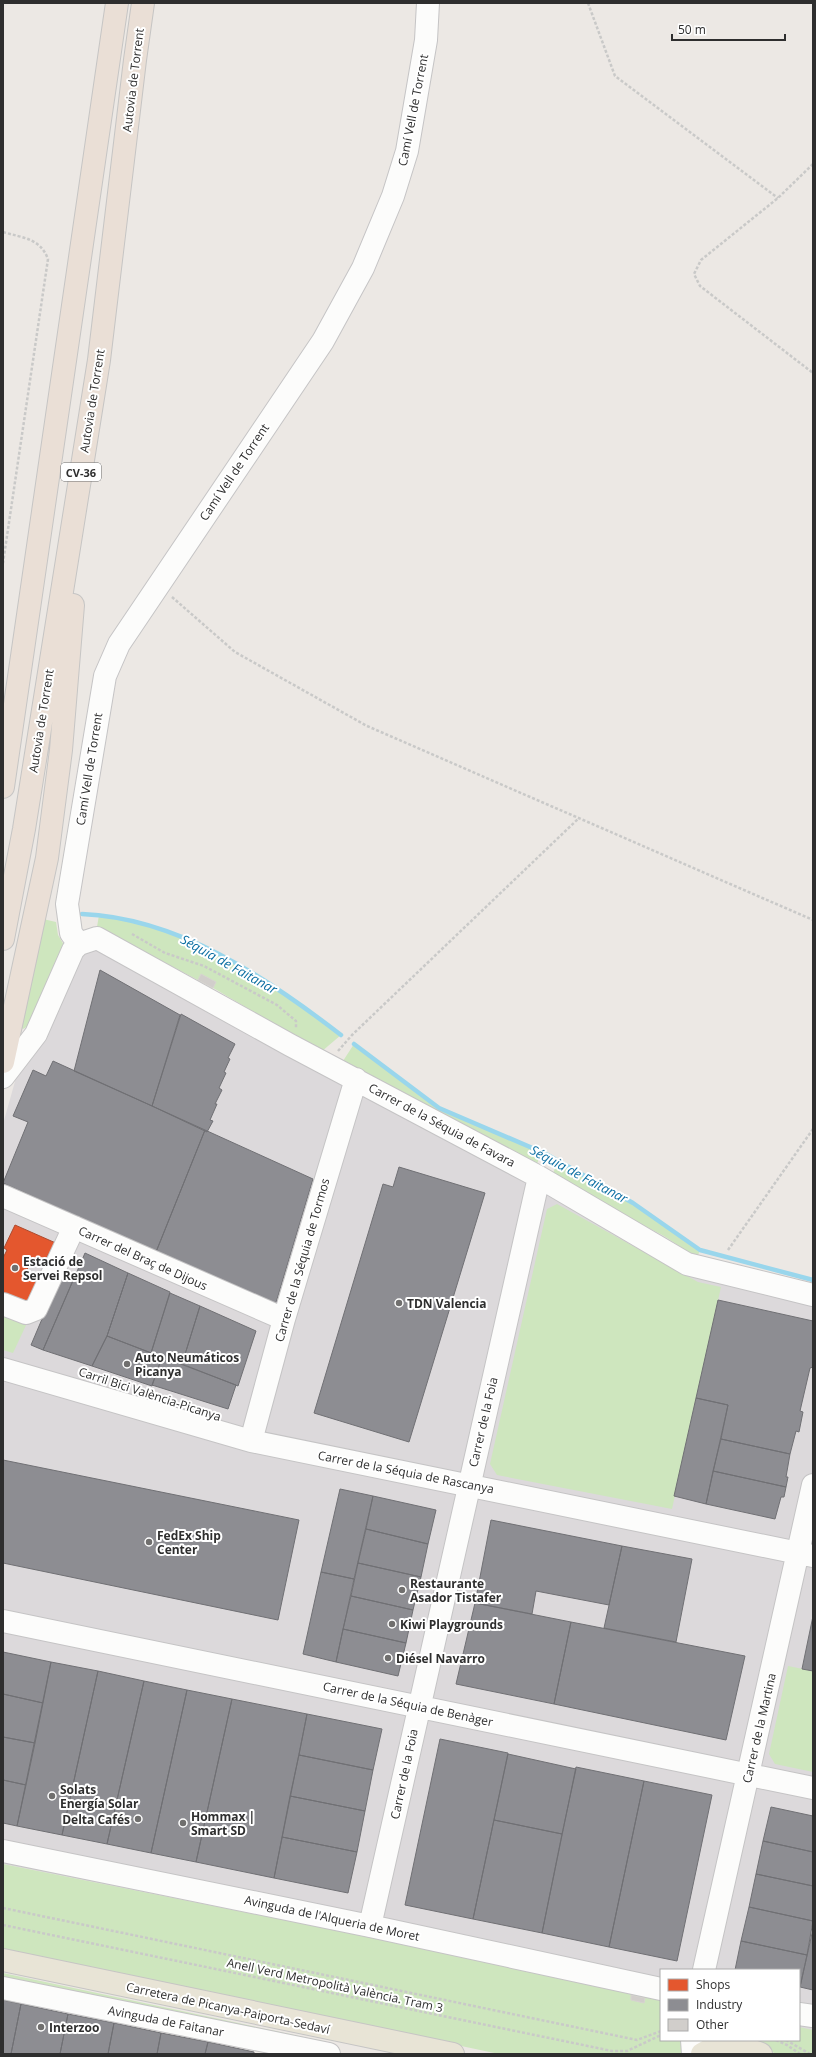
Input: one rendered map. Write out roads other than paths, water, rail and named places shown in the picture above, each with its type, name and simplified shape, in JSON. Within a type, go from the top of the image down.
[{"type":"highway","name":"CV-36","points":[[3,788],[117,3]]},
{"type":"highway","name":"Autovia de Torrent","points":[[3,939],[25,822],[99,360],[134,60],[143,3]]},
{"type":"highway","points":[[3,1062],[47,858],[61,750],[75,584],[99,360]]},
{"type":"main road","name":"Carretera de Picanya-Paiporta-Sedaví","points":[[3,1960],[453,2054]]},
{"type":"main road","points":[[702,2054],[727,2043],[761,2054]]},
{"type":"street","name":"Camí Vell de Torrent","points":[[79,944],[71,933],[67,904],[105,676],[119,644],[323,341],[363,268],[393,196],[407,151],[426,40],[428,3]]},
{"type":"street","name":"Carrer de la Séquia de Favara","points":[[79,944],[97,938],[290,1045],[538,1176],[687,1264],[813,1296]]},
{"type":"street","points":[[3,1077],[36,1034],[73,950],[79,944]]},
{"type":"street","name":"Carrer de la Séquia de Tormos","points":[[251,1441],[284,1319],[356,1079]]},
{"type":"street","name":"Carrer de la Foia","points":[[370,1926],[418,1706],[538,1176]]},
{"type":"street","name":"Carrer del Braç de Dijous","points":[[6,1203],[74,1227],[284,1319]]},
{"type":"street","points":[[3,1304],[26,1313],[36,1309],[74,1227]]},
{"type":"street","name":"Carrer de la Séquia de Rascanya","points":[[3,1369],[251,1441],[806,1554]]},
{"type":"street","name":"Carrer de la Martina","points":[[704,1969],[748,1775],[806,1554],[813,1485]]},
{"type":"street","name":"Carrer de la Séquia de Benàger","points":[[3,1620],[813,1788]]},
{"type":"street","name":"Avinguda de l'Alqueria de Moret","points":[[3,1851],[370,1926],[660,1989]]},
{"type":"street","name":"Avinguda de Faitanar","points":[[3,1988],[329,2054]]},
{"type":"street","points":[[800,2014],[813,2016]]},
{"type":"street","points":[[692,2041],[693,2054]]},
{"type":"waterway","name":"Séquia de Faitanar","points":[[82,914],[118,918],[153,927],[187,939],[252,973],[283,993],[341,1035]]},
{"type":"waterway","name":"Séquia de Faitanar","points":[[354,1044],[439,1108],[544,1153],[633,1203],[700,1250],[813,1280]]},
{"type":"place","name":"Estació de Servei Repsol","points":[[15,1268]]},
{"type":"place","name":"TDN Valencia","points":[[399,1303]]},
{"type":"place","name":"Auto Neumáticos Picanya","points":[[127,1364]]},
{"type":"place","name":"FedEx Ship Center","points":[[149,1542]]},
{"type":"place","name":"Restaurante Asador Tistafer","points":[[402,1590]]},
{"type":"place","name":"Kiwi Playgrounds","points":[[392,1624]]},
{"type":"place","name":"Diésel Navarro","points":[[388,1658]]},
{"type":"place","name":"Solats Energía Solar","points":[[52,1796]]},
{"type":"place","name":"Delta Cafés","points":[[138,1819]]},
{"type":"place","name":"Hommax | Smart SD","points":[[183,1823]]},
{"type":"place","name":"Interzoo","points":[[41,2027]]}]
